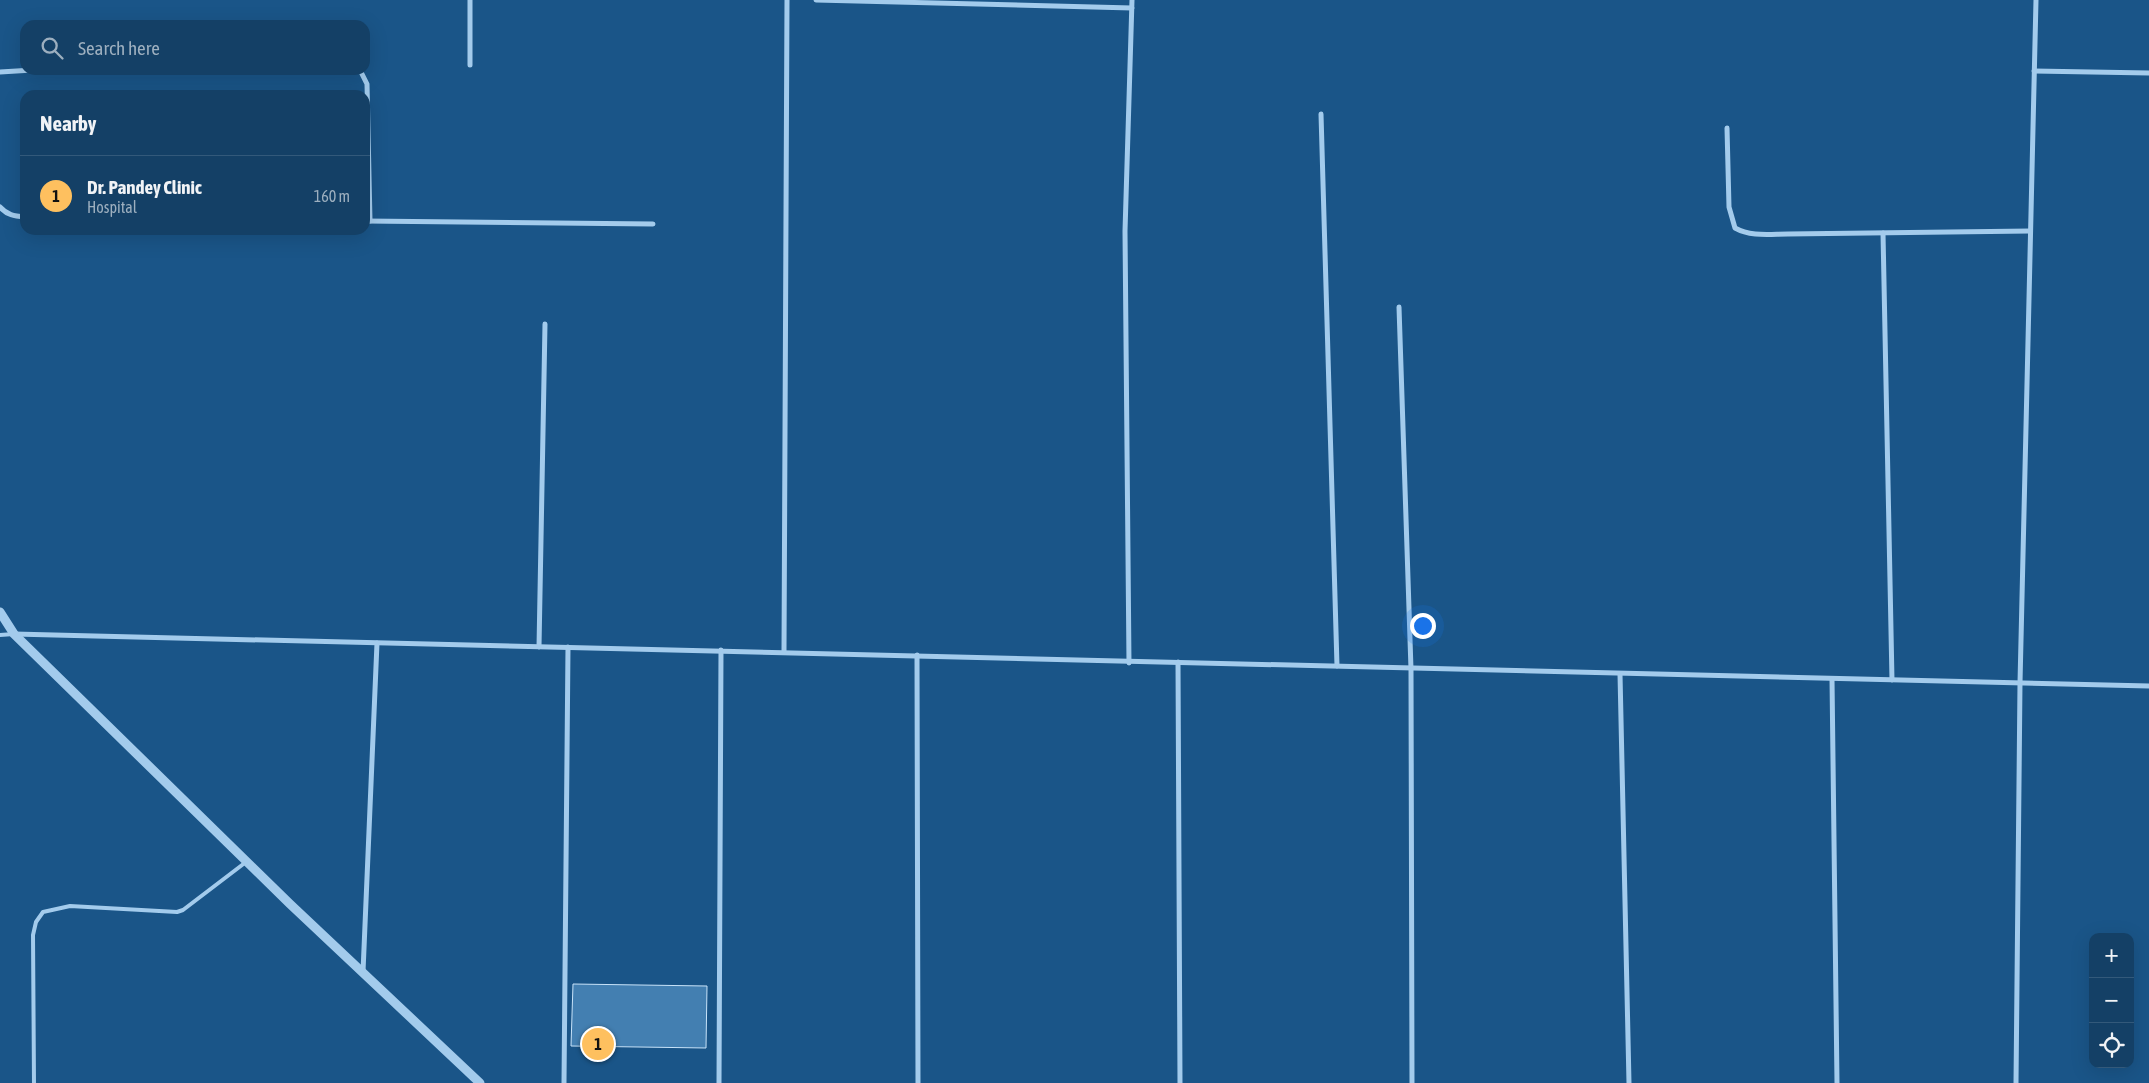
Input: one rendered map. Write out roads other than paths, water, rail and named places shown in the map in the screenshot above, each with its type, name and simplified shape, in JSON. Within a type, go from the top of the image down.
[{"type":"street","points":[[470,0],[470,65]]},
{"type":"street","points":[[784,652],[787,0]]},
{"type":"street","points":[[816,0],[1132,8]]},
{"type":"street","points":[[1129,663],[1125,231],[1132,0]]},
{"type":"street","points":[[2016,1083],[2020,683],[2036,0]]},
{"type":"street","points":[[0,72],[20,71]]},
{"type":"street","points":[[2034,72],[2149,73]]},
{"type":"street","points":[[362,75],[367,84],[367,90]]},
{"type":"street","points":[[1321,114],[1337,666]]},
{"type":"street","points":[[1727,128],[1729,208],[1735,228],[1752,234],[2030,231]]},
{"type":"street","points":[[0,207],[13,216],[20,217]]},
{"type":"street","points":[[370,221],[653,224]]},
{"type":"street","points":[[1883,233],[1892,680]]},
{"type":"street","points":[[1399,307],[1411,669],[1412,1083]]},
{"type":"street","points":[[539,647],[545,324]]},
{"type":"street","points":[[0,612],[14,634],[246,862],[480,1083]]},
{"type":"street","points":[[14,634],[917,655],[1129,663],[1178,662],[2149,686]]},
{"type":"street","points":[[363,973],[377,642]]},
{"type":"street","points":[[564,1083],[568,647]]},
{"type":"street","points":[[718,1083],[721,650]]},
{"type":"street","points":[[917,655],[918,1083]]},
{"type":"street","points":[[1178,662],[1180,1083]]},
{"type":"street","points":[[1620,674],[1629,1083]]},
{"type":"street","points":[[1832,679],[1837,1083]]},
{"type":"lane","points":[[0,635],[14,634]]},
{"type":"lane","points":[[34,1083],[33,935],[36,922],[43,912],[70,906],[177,912],[183,910],[246,862]]},
{"type":"place","name":"Dr. Pandey Clinic","points":[[598,1044]]}]
